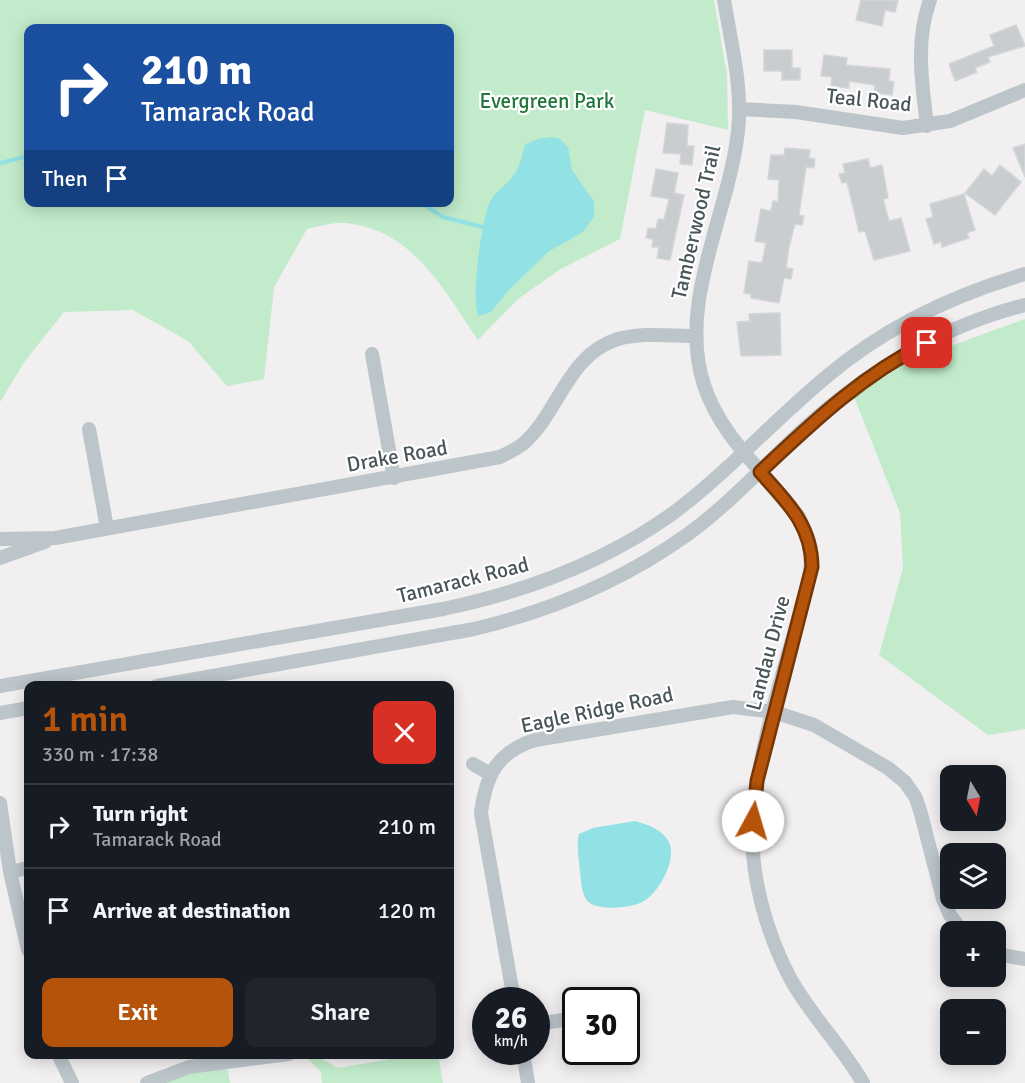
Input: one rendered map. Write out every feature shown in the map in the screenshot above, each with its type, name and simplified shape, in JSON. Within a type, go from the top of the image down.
[{"type":"street","name":"Tamberwood Trail","points":[[724,0],[736,71],[739,109],[731,176],[700,290],[696,336],[704,385],[715,410],[743,454],[760,472]]},
{"type":"street","points":[[927,126],[920,66],[922,34],[930,0]]},
{"type":"street","name":"Teal Road","points":[[739,109],[796,112],[903,128],[950,121],[1025,90]]},
{"type":"street","name":"Tamarack Road","points":[[29,681],[443,609],[514,592],[570,571],[624,544],[672,513],[743,454],[792,406],[855,354],[903,324],[940,305],[1025,274]]},
{"type":"street","points":[[185,681],[474,630],[551,607],[617,577],[667,548],[714,514],[815,419],[887,365],[953,331],[1025,305]]},
{"type":"street","name":"Drake Road","points":[[0,558],[56,538],[488,461],[512,451],[534,432],[584,361],[607,343],[634,336],[696,336]]},
{"type":"street","points":[[372,354],[394,478]]},
{"type":"street","points":[[89,429],[107,528]]},
{"type":"street","name":"Landau Drive","points":[[760,472],[799,517],[806,532],[812,556],[809,580],[757,781],[753,821],[753,855],[765,916],[790,977],[812,1014],[851,1062],[863,1083]]},
{"type":"street","name":"Drake Road","points":[[0,539],[56,538]]},
{"type":"street","name":"Tamarack Road","points":[[0,686],[24,682]]},
{"type":"street","name":"Eagle Ridge Road","points":[[512,987],[481,813],[485,787],[490,774],[503,758],[521,745],[535,740],[706,710],[733,707],[774,712],[831,734],[888,768],[905,782],[916,798],[943,899],[955,921]]},
{"type":"street","points":[[0,713],[24,709]]},
{"type":"street","points":[[473,764],[490,774]]},
{"type":"street","points":[[0,803],[10,872],[24,933]]},
{"type":"street","points":[[10,872],[24,869]]},
{"type":"street","points":[[1006,956],[1025,959]]},
{"type":"street","points":[[60,1059],[72,1083]]},
{"type":"street","points":[[147,1083],[189,1067],[251,1059]]},
{"type":"street","points":[[525,1065],[528,1083]]},
{"type":"green space","name":"Evergreen Park","points":[[0,0],[714,0],[727,75],[728,130],[645,110],[620,239],[559,270],[518,299],[478,340],[438,282],[407,249],[389,237],[368,228],[335,223],[307,229],[274,287],[264,379],[227,386],[188,341],[133,310],[64,312],[25,361],[0,402]]},
{"type":"green space","points":[[1025,319],[1025,729],[988,735],[879,655],[903,568],[900,513],[854,397],[909,361]]},
{"type":"green space","points":[[308,1059],[322,1059],[338,1068],[391,1059],[439,1059],[443,1083],[322,1083],[321,1072]]},
{"type":"green space","points":[[223,1068],[228,1071],[230,1083],[166,1083],[191,1073]]},
{"type":"water","points":[[551,137],[560,139],[568,147],[572,170],[594,202],[594,217],[583,232],[548,252],[508,291],[491,312],[479,316],[476,278],[484,223],[491,200],[515,173],[525,145],[538,139]]},
{"type":"water","points":[[635,821],[657,830],[667,839],[671,854],[666,874],[655,891],[637,904],[612,908],[590,903],[584,896],[582,885],[578,848],[579,834],[593,828]]},
{"type":"building","points":[[861,0],[898,0],[895,12],[885,10],[882,26],[856,20]]},
{"type":"building","points":[[1016,25],[1025,46],[988,57],[990,62],[975,68],[977,72],[955,81],[949,64],[994,46],[990,35]]},
{"type":"building","points":[[764,50],[792,50],[792,68],[800,68],[800,80],[782,80],[782,71],[764,71]]},
{"type":"building","points":[[824,55],[847,58],[846,65],[890,69],[889,81],[894,82],[892,95],[874,93],[875,85],[849,81],[849,88],[831,86],[832,77],[821,76]]},
{"type":"building","points":[[667,123],[688,125],[687,146],[694,146],[692,165],[680,164],[681,154],[663,153]]},
{"type":"building","points":[[1025,144],[1025,177],[1013,148]]},
{"type":"building","points":[[785,148],[810,150],[809,158],[815,159],[814,168],[806,167],[799,215],[804,216],[802,225],[795,224],[786,268],[793,269],[791,279],[784,278],[779,303],[751,298],[751,294],[744,293],[749,261],[762,263],[766,243],[755,241],[761,209],[771,211],[773,201],[778,202],[779,180],[768,179],[771,155],[784,155]]},
{"type":"building","points":[[868,159],[870,168],[882,165],[888,198],[883,199],[889,221],[901,218],[910,251],[874,260],[865,231],[859,232],[847,182],[842,183],[839,174],[845,173],[843,164]]},
{"type":"building","points":[[1000,165],[1021,182],[995,215],[965,193],[984,169],[992,176]]},
{"type":"building","points":[[656,169],[678,173],[674,193],[684,195],[670,260],[657,258],[659,247],[652,247],[653,239],[646,238],[648,228],[656,229],[658,219],[664,220],[669,199],[651,196]]},
{"type":"building","points":[[964,194],[975,230],[967,233],[969,238],[942,247],[941,242],[934,244],[926,219],[933,217],[930,204]]},
{"type":"building","points":[[780,313],[781,355],[741,356],[737,322],[750,321],[749,314]]},
{"type":"waterway","points":[[0,163],[24,157]]},
{"type":"waterway","points":[[428,207],[443,217],[483,227]]},
{"type":"route","points":[[753,821],[757,781],[812,567],[809,543],[799,517],[760,472],[803,429],[867,378],[927,343]]}]
